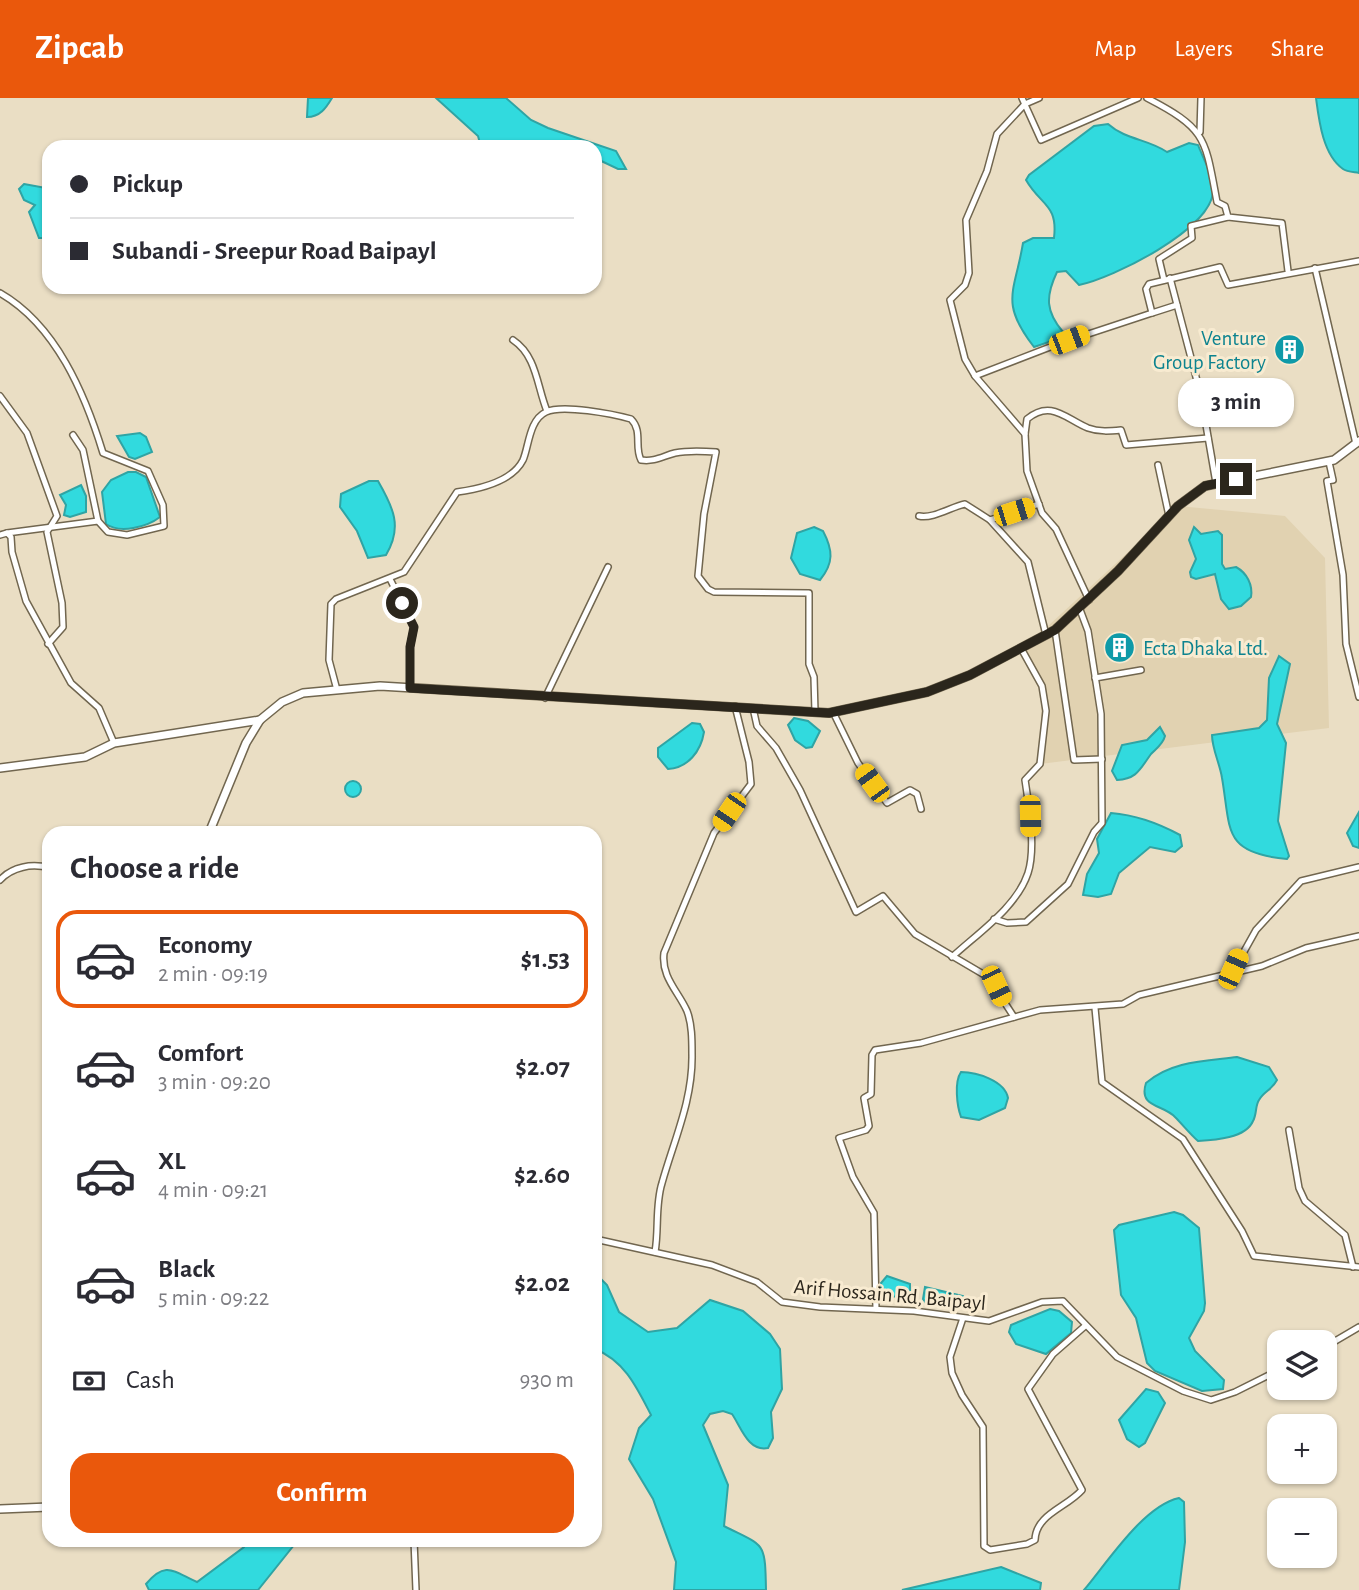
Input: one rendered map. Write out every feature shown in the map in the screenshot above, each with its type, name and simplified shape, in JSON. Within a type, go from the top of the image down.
[{"type":"street","points":[[1025,434],[975,376],[965,359],[950,300],[964,285],[969,273],[966,220],[987,172],[997,134],[1023,101],[1039,98]]},
{"type":"street","points":[[1023,101],[1041,140],[1138,98]]},
{"type":"street","points":[[1147,98],[1177,113],[1200,132]]},
{"type":"street","points":[[1201,98],[1200,132],[1217,202],[1225,206],[1228,217]]},
{"type":"street","points":[[1216,483],[1177,305],[1159,259],[1192,238],[1191,226],[1228,217],[1282,223],[1288,271]]},
{"type":"street","points":[[1152,313],[1147,286],[1167,279],[1220,267],[1228,285],[1288,271],[1359,261]]},
{"type":"street","points":[[212,826],[246,743],[260,720],[282,702],[303,693],[380,686],[545,698],[833,712],[927,692],[1022,650],[1055,630],[1089,600],[1169,516],[1205,486],[1329,462],[1348,452],[1357,442],[1315,268]]},
{"type":"street","points":[[0,293],[46,333],[67,362],[92,418],[103,453],[148,471],[165,517],[164,526],[127,535],[108,532],[98,521],[83,450],[73,436]]},
{"type":"street","points":[[975,376],[1058,344],[1177,305]]},
{"type":"street","points":[[513,340],[522,346],[536,370],[547,411]]},
{"type":"street","points":[[0,396],[22,425],[38,458],[57,516],[47,532],[62,603],[63,628],[48,644]]},
{"type":"street","points":[[1089,600],[1056,529],[1042,513],[1027,471],[1027,419],[1036,412],[1054,410],[1070,416],[1086,427],[1103,432],[1121,430],[1126,445],[1208,438]]},
{"type":"street","points":[[337,690],[329,660],[331,604],[337,598],[404,572],[457,492],[480,489],[516,470],[539,418],[547,411],[605,414],[631,419],[638,434],[638,454],[641,460],[663,459],[671,454],[698,450],[716,452],[704,514],[698,576],[708,589],[714,592],[809,593],[809,664],[814,677],[816,712]]},
{"type":"street","points":[[1329,462],[1332,480],[1327,481],[1347,614],[1346,644],[1359,697]]},
{"type":"street","points":[[1158,465],[1169,516]]},
{"type":"street","points":[[919,516],[927,518],[948,508],[965,504],[990,520],[1028,562],[1046,635]]},
{"type":"street","points":[[990,520],[1039,504]]},
{"type":"street","points":[[0,536],[98,521]]},
{"type":"street","points":[[7,533],[11,537],[12,552],[26,601],[71,683],[99,708],[114,744]]},
{"type":"street","points":[[545,698],[608,567]]},
{"type":"street","points":[[390,579],[414,627],[410,647],[410,688]]},
{"type":"street","points":[[994,919],[1007,923],[1026,922],[1068,884],[1094,832],[1102,823],[1101,714],[1088,631],[1079,607]]},
{"type":"street","points":[[1055,630],[1074,760],[1102,759]]},
{"type":"street","points":[[952,957],[1007,907],[1029,871],[1030,816],[1025,780],[1040,764],[1046,710],[1042,686],[1022,650]]},
{"type":"street","points":[[1095,678],[1141,670]]},
{"type":"street","points":[[655,1252],[662,1183],[684,1117],[692,1079],[691,1030],[687,1011],[670,985],[663,961],[668,938],[715,833],[751,784],[749,762],[735,706]]},
{"type":"street","points":[[753,708],[757,726],[776,748],[800,790],[856,912],[883,896],[915,934],[988,977],[1014,1017]]},
{"type":"street","points":[[833,712],[858,763],[887,803],[910,790],[917,794],[921,809]]},
{"type":"street","points":[[0,768],[85,757],[114,744],[260,720]]},
{"type":"street","points":[[0,880],[17,869],[42,865]]},
{"type":"street","points":[[1232,973],[1256,930],[1301,881],[1359,867]]},
{"type":"street","points":[[876,1309],[874,1213],[853,1177],[839,1138],[866,1130],[869,1126],[864,1098],[871,1094],[872,1055],[875,1051],[920,1043],[1040,1010],[1123,1004],[1139,995],[1262,966],[1306,948],[1359,936]]},
{"type":"street","points":[[1095,1008],[1102,1082],[1182,1139],[1242,1231],[1254,1256],[1356,1267],[1345,1235],[1305,1201],[1299,1188],[1289,1130]]},
{"type":"street","name":"Arif Hossain Rd, Baipayl","points":[[602,1241],[712,1265],[757,1282],[782,1302],[820,1307],[876,1309],[989,1321],[1042,1302],[1063,1301],[1117,1357],[1183,1391],[1211,1400],[1235,1392],[1267,1376]]},
{"type":"street","points":[[963,1318],[950,1357],[962,1395],[983,1427],[984,1546],[990,1550],[1027,1544],[1035,1540],[1035,1528],[1043,1519],[1071,1502],[1082,1490],[1028,1390],[1053,1354],[1085,1326]]},
{"type":"street","points":[[1337,1340],[1359,1327]]},
{"type":"street","points":[[0,1509],[42,1507]]},
{"type":"street","points":[[414,1547],[416,1590]]},
{"type":"shaded area","points":[[1178,506],[1285,516],[1325,558],[1329,728],[1040,764],[1042,686],[1022,650]]},
{"type":"water","points":[[308,98],[332,98],[319,114],[307,117]]},
{"type":"water","points":[[436,98],[506,98],[531,120],[583,140],[479,140],[478,136]]},
{"type":"water","points":[[1316,98],[1359,98],[1359,173],[1343,169],[1331,155],[1323,137]]},
{"type":"water","points":[[1108,124],[1122,133],[1167,152],[1189,143],[1198,145],[1210,174],[1213,192],[1208,207],[1196,222],[1136,263],[1079,285],[1066,271],[1057,272],[1050,289],[1049,304],[1053,318],[1063,332],[1058,339],[1034,347],[1016,319],[1012,296],[1023,243],[1033,238],[1054,238],[1055,227],[1051,212],[1026,180],[1094,126]]},
{"type":"water","points":[[602,146],[616,151],[626,169],[618,169],[602,161]]},
{"type":"water","points":[[24,184],[42,187],[42,238],[39,238],[29,212],[35,205],[24,200],[19,189]]},
{"type":"water","points":[[140,433],[146,437],[152,452],[135,459],[129,457],[117,436]]},
{"type":"water","points":[[128,472],[136,472],[146,477],[160,517],[148,524],[119,529],[106,524],[102,492],[111,480]]},
{"type":"water","points":[[369,481],[378,481],[392,508],[395,526],[386,555],[368,558],[357,531],[340,507],[341,494]]},
{"type":"water","points":[[81,485],[86,496],[86,512],[70,517],[64,515],[66,505],[60,495]]},
{"type":"water","points":[[814,527],[823,531],[830,550],[828,568],[820,580],[800,574],[791,558],[797,533]]},
{"type":"water","points":[[1194,527],[1201,534],[1218,531],[1222,535],[1222,564],[1225,569],[1236,567],[1250,584],[1251,597],[1241,606],[1229,609],[1221,599],[1215,574],[1196,579],[1191,577],[1190,572],[1196,559],[1189,540]]},
{"type":"water","points":[[1279,656],[1290,664],[1277,724],[1286,743],[1278,821],[1289,856],[1287,859],[1251,851],[1234,836],[1229,825],[1212,735],[1259,728],[1267,720],[1269,678]]},
{"type":"water","points":[[794,718],[808,721],[820,731],[812,747],[806,748],[795,740],[788,725]]},
{"type":"water","points":[[692,723],[700,724],[704,732],[697,752],[682,765],[668,769],[658,757],[658,748]]},
{"type":"water","points":[[1160,727],[1165,736],[1161,744],[1137,772],[1129,778],[1117,780],[1112,771],[1122,745],[1147,740]]},
{"type":"water","points":[[353,781],[361,789],[353,797],[345,789]]},
{"type":"water","points":[[1359,812],[1359,848],[1353,846],[1347,833]]},
{"type":"water","points":[[1111,813],[1138,818],[1163,827],[1180,835],[1182,846],[1175,852],[1150,847],[1119,873],[1111,894],[1098,897],[1083,895],[1087,874],[1099,853],[1097,839]]},
{"type":"water","points":[[1237,1057],[1269,1067],[1277,1080],[1259,1100],[1249,1127],[1237,1135],[1198,1141],[1175,1117],[1153,1105],[1145,1097],[1146,1083],[1166,1070],[1189,1063]]},
{"type":"water","points":[[961,1072],[996,1082],[1006,1092],[1008,1098],[1005,1108],[979,1120],[961,1117],[957,1088]]},
{"type":"water","points":[[1174,1212],[1183,1215],[1199,1228],[1205,1303],[1204,1311],[1189,1338],[1195,1351],[1224,1380],[1223,1389],[1202,1391],[1155,1371],[1147,1363],[1136,1318],[1121,1295],[1114,1230],[1119,1225]]},
{"type":"water","points":[[887,1276],[910,1284],[910,1296],[883,1297],[881,1283]]},
{"type":"water","points":[[602,1280],[619,1312],[648,1332],[677,1328],[710,1300],[743,1311],[770,1334],[780,1349],[782,1389],[771,1412],[773,1438],[768,1448],[755,1446],[750,1442],[732,1414],[723,1411],[710,1414],[703,1425],[728,1485],[724,1526],[760,1547],[765,1562],[766,1590],[674,1590],[676,1562],[653,1499],[629,1459],[639,1428],[651,1415],[635,1385],[622,1368],[602,1352]]},
{"type":"water","points":[[925,1287],[963,1296],[964,1304],[954,1307],[926,1303],[923,1299]]},
{"type":"water","points":[[1050,1309],[1059,1311],[1072,1322],[1071,1333],[1046,1354],[1016,1344],[1009,1332],[1011,1325]]},
{"type":"water","points":[[1146,1389],[1158,1392],[1165,1403],[1145,1443],[1139,1447],[1127,1439],[1119,1420]]},
{"type":"water","points":[[1179,1498],[1184,1502],[1185,1542],[1179,1590],[1084,1590],[1139,1524],[1152,1512]]},
{"type":"water","points":[[244,1547],[292,1547],[258,1590],[149,1590],[146,1584],[165,1570],[197,1582]]},
{"type":"water","points":[[1001,1567],[1041,1583],[1040,1590],[902,1590]]},
{"type":"place","name":"Venture Group Factory","points":[[1289,350]]},
{"type":"place","name":"Ecta Dhaka Ltd.","points":[[1120,648]]},
{"type":"route","points":[[402,603],[414,627],[410,647],[410,688],[555,698],[634,699],[829,713],[927,692],[1022,650],[1055,630],[1089,600],[1178,506],[1205,486],[1236,479]]}]
